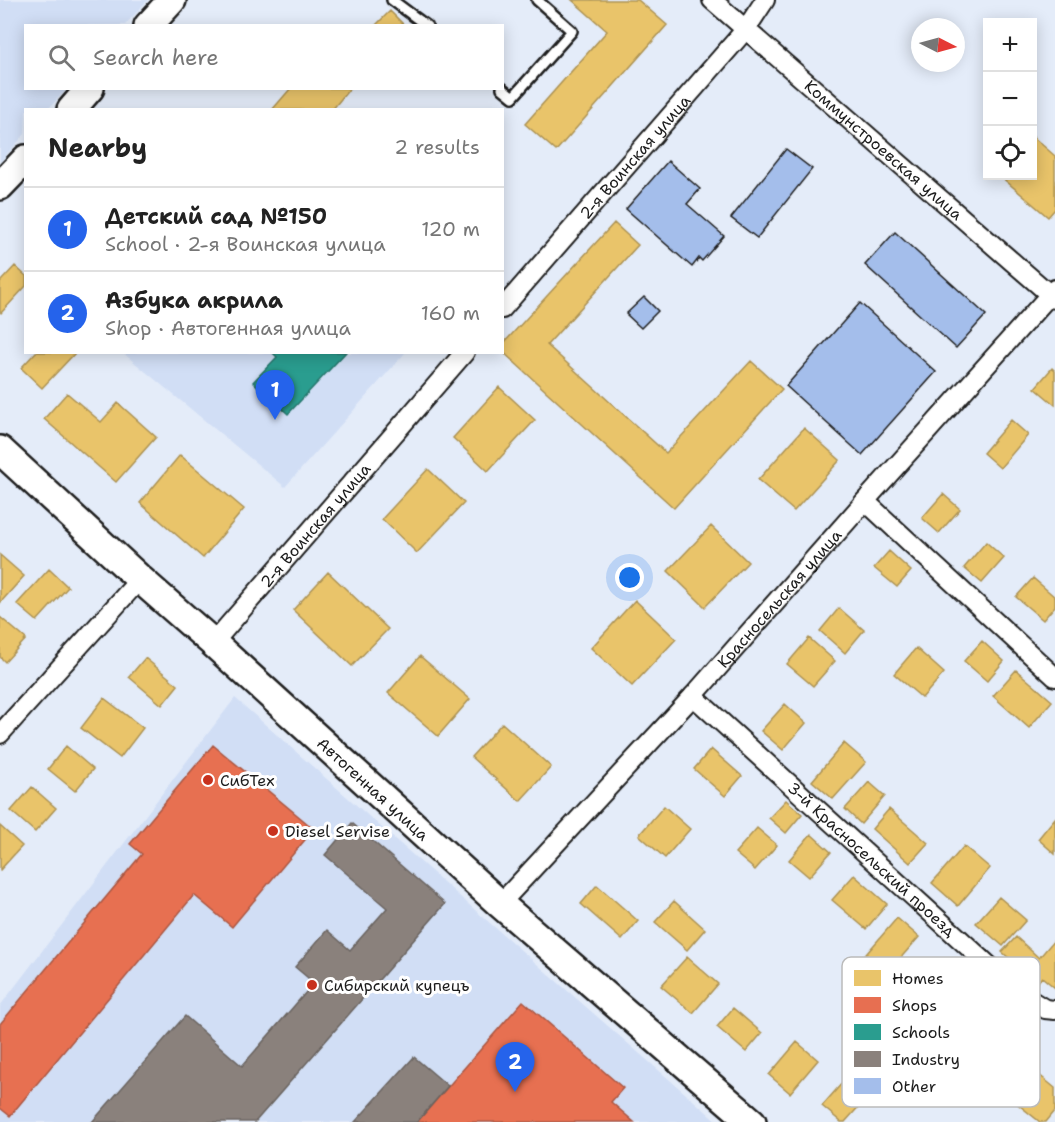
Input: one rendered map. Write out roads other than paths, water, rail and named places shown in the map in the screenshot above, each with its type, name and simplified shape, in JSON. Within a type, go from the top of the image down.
[{"type":"street","points":[[150,24],[172,0]]},
{"type":"street","name":"Коммунстроевская улица","points":[[712,0],[1053,294]]},
{"type":"street","name":"2-я Воинская улица","points":[[504,307],[746,29],[765,0]]},
{"type":"street","points":[[73,108],[88,90]]},
{"type":"street","points":[[0,186],[24,161]]},
{"type":"street","name":"Красносельская улица","points":[[500,904],[693,696],[865,501],[1053,294]]},
{"type":"street","name":"2-я Воинская улица","points":[[213,643],[463,354]]},
{"type":"street","name":"Автогенная улица","points":[[0,450],[500,904],[752,1122]]},
{"type":"street","points":[[865,501],[1055,677]]},
{"type":"street","points":[[0,734],[140,579]]},
{"type":"street","name":"3-й Красносельский проезд","points":[[693,696],[980,957]]},
{"type":"street","name":"3-й Красносельский проезд","points":[[1040,1006],[1055,1010]]},
{"type":"lane","points":[[392,0],[424,24]]},
{"type":"lane","points":[[504,90],[513,97],[572,31],[537,0]]},
{"type":"place","name":"Детский сад №150","points":[[275,420]]},
{"type":"place","name":"СибТех","points":[[208,780]]},
{"type":"place","name":"Diesel Servise","points":[[273,831]]},
{"type":"place","name":"Сибирский купецъ","points":[[312,985]]},
{"type":"place","name":"Азбука акрила","points":[[515,1092]]}]
